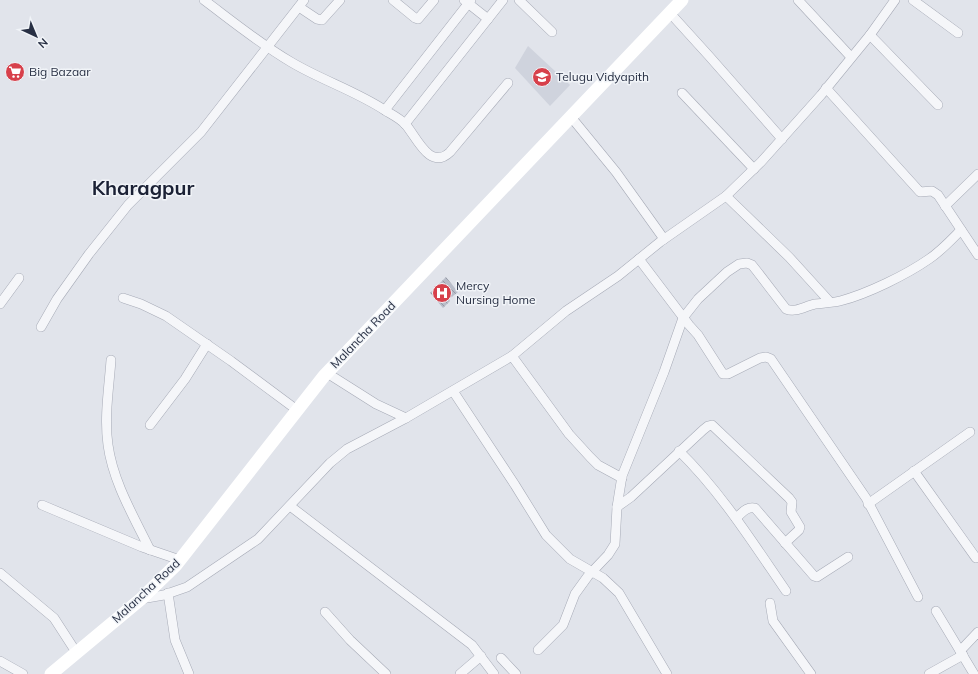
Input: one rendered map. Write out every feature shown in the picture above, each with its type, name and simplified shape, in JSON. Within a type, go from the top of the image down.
[{"type":"street","points":[[204,0],[291,62],[385,110],[405,124],[426,152],[434,157],[441,158],[445,156],[508,84]]},
{"type":"street","points":[[41,327],[57,299],[89,254],[123,211],[201,132],[301,3],[317,20],[322,20],[340,0]]},
{"type":"street","points":[[396,1],[418,19],[434,0]]},
{"type":"street","points":[[405,124],[503,0]]},
{"type":"street","points":[[519,0],[552,32]]},
{"type":"street","name":"Malancha Road","points":[[51,674],[141,599],[180,560],[327,373],[682,0]]},
{"type":"street","points":[[798,0],[851,57]]},
{"type":"street","points":[[141,599],[187,587],[258,539],[330,463],[343,452],[406,418],[512,356],[566,311],[618,276],[664,240],[726,196],[782,139],[826,88],[870,36],[895,0]]},
{"type":"street","points":[[913,0],[958,33]]},
{"type":"street","points":[[385,110],[468,1],[488,19]]},
{"type":"street","points":[[670,13],[782,139]]},
{"type":"street","points":[[870,36],[938,105]]},
{"type":"street","points":[[826,88],[920,192],[935,192],[978,255]]},
{"type":"street","points":[[682,93],[754,169]]},
{"type":"street","points":[[571,117],[616,172],[664,240]]},
{"type":"street","points":[[945,206],[978,174]]},
{"type":"street","points":[[726,196],[789,257],[830,302]]},
{"type":"street","points":[[538,650],[563,625],[575,594],[608,555],[615,544],[617,507],[622,478],[664,372],[683,318],[698,299],[727,272],[739,264],[747,263],[752,265],[786,309],[791,311],[796,311],[804,306],[856,296],[913,269],[930,258],[961,230]]},
{"type":"street","points":[[639,259],[683,318],[698,335],[723,374],[728,374],[760,358],[766,357],[771,359],[808,412],[868,504],[918,596]]},
{"type":"street","points":[[0,304],[19,278]]},
{"type":"street","points":[[123,298],[141,304],[166,316],[297,410]]},
{"type":"street","points":[[150,425],[184,379],[207,344]]},
{"type":"street","points":[[512,356],[569,434],[598,465],[622,478]]},
{"type":"street","points":[[111,360],[106,424],[108,446],[120,487],[150,550]]},
{"type":"street","points":[[327,373],[376,404],[406,418]]},
{"type":"street","points":[[453,391],[546,535],[570,559],[593,571],[609,583],[618,593],[667,674]]},
{"type":"street","points":[[617,507],[631,497],[679,451],[708,426],[712,425],[717,428],[792,502],[791,512],[800,527],[799,530],[785,543]]},
{"type":"street","points":[[868,504],[970,432]]},
{"type":"street","points":[[679,451],[691,463],[736,518],[786,591]]},
{"type":"street","points":[[914,471],[976,558]]},
{"type":"street","points":[[42,505],[150,550],[180,560]]},
{"type":"street","points":[[290,506],[472,645],[494,674]]},
{"type":"street","points":[[736,518],[747,509],[751,507],[755,508],[814,576],[817,577],[848,557]]},
{"type":"street","points":[[0,573],[54,618],[76,652]]},
{"type":"street","points":[[168,593],[175,640],[189,674]]},
{"type":"street","points":[[770,603],[773,621],[811,674]]},
{"type":"street","points":[[936,611],[974,674]]},
{"type":"street","points":[[325,612],[350,640],[386,674]]},
{"type":"street","points":[[929,674],[962,653],[978,632]]},
{"type":"street","points":[[460,674],[481,656]]},
{"type":"street","points":[[501,658],[516,674]]},
{"type":"street","points":[[0,661],[23,674]]},
{"type":"shaded area","name":"Telugu Vidyapith","points":[[528,46],[570,85],[550,106],[515,68]]},
{"type":"building","points":[[446,277],[458,292],[449,299],[450,301],[443,308],[430,293]]},
{"type":"place","name":"Big Bazaar","points":[[15,72]]},
{"type":"place","name":"Telugu Vidyapith","points":[[542,77]]},
{"type":"place","name":"Mercy Nursing Home","points":[[442,293]]},
{"type":"district","name":"Kharagpur","points":[[143,188]]}]
